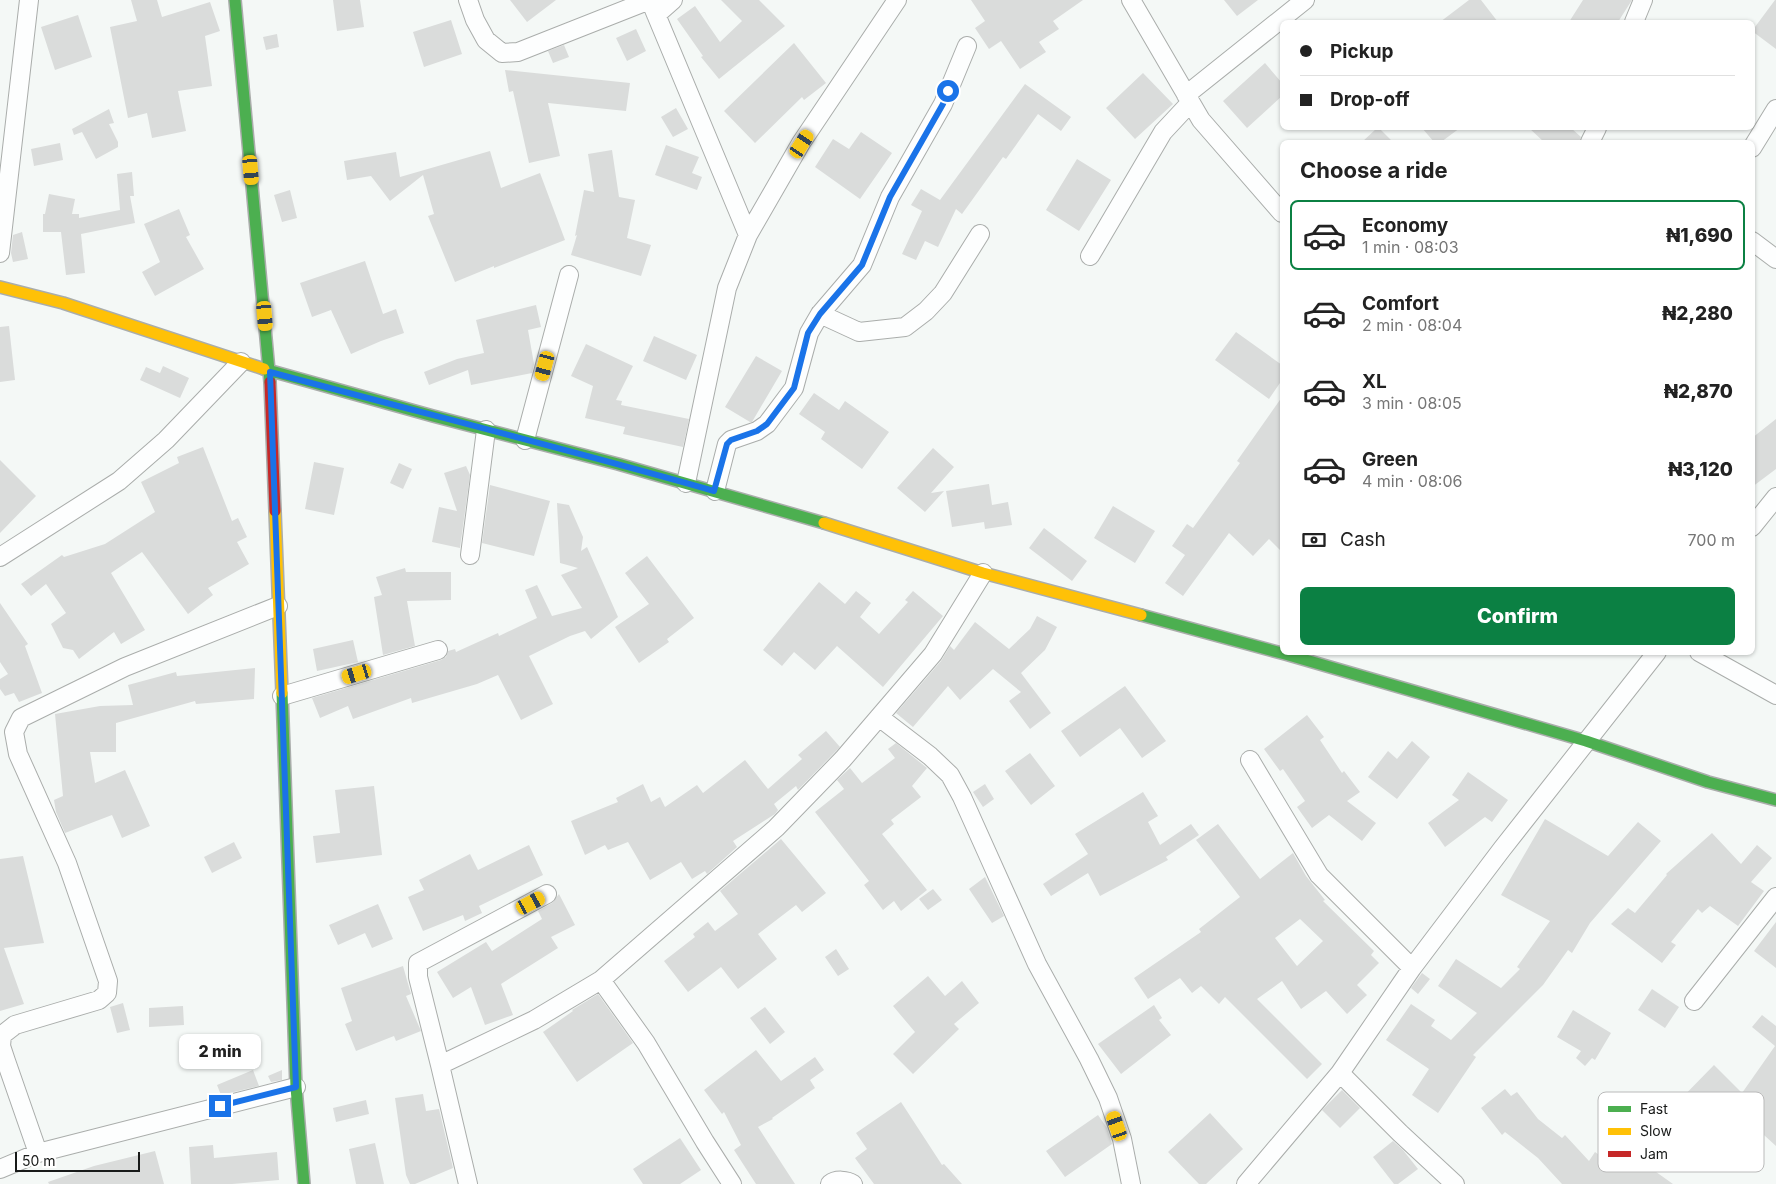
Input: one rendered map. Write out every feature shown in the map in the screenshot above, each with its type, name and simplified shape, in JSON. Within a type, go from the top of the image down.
[{"type":"street","points":[[0,253],[29,0]]},
{"type":"street","points":[[235,0],[270,372],[296,1087],[304,1184]]},
{"type":"street","points":[[468,0],[475,20],[486,40],[502,53],[518,52],[652,5],[674,0]]},
{"type":"street","points":[[686,483],[727,288],[748,235],[802,144],[897,0]]},
{"type":"street","points":[[1132,0],[1188,99],[1208,127],[1280,211]]},
{"type":"street","points":[[1281,20],[1305,0]]},
{"type":"street","points":[[1635,20],[1642,0]]},
{"type":"street","points":[[652,5],[748,235]]},
{"type":"street","points":[[1090,256],[1163,132],[1188,99],[1280,21]]},
{"type":"street","points":[[714,491],[727,444],[731,440],[757,431],[767,424],[794,388],[808,333],[820,314],[862,265],[890,197],[943,104],[967,46]]},
{"type":"street","points":[[1755,143],[1776,109]]},
{"type":"street","points":[[820,314],[859,332],[905,327],[926,311],[943,293],[980,234]]},
{"type":"street","points":[[1755,244],[1776,259]]},
{"type":"street","points":[[525,440],[569,275]]},
{"type":"street","points":[[0,288],[63,303],[270,372],[686,483],[792,513],[983,573],[1280,653]]},
{"type":"street","points":[[0,557],[119,481],[166,440],[241,362]]},
{"type":"street","points":[[470,555],[486,430]]},
{"type":"street","points":[[1755,524],[1776,496]]},
{"type":"street","points":[[440,1064],[534,1020],[602,980],[776,828],[843,759],[932,654],[983,573]]},
{"type":"street","points":[[38,1153],[3,1054],[1,1046],[2,1035],[15,1025],[99,1000],[107,993],[108,981],[67,863],[18,754],[14,732],[21,718],[125,667],[278,606]]},
{"type":"street","points":[[282,696],[438,650]]},
{"type":"street","points":[[1288,655],[1586,741],[1708,782],[1776,800]]},
{"type":"street","points":[[1246,1184],[1340,1073],[1412,968],[1502,849],[1655,655]]},
{"type":"street","points":[[1703,655],[1776,695]]},
{"type":"street","points":[[879,716],[930,756],[950,775],[962,796],[1038,964],[1108,1098],[1122,1139],[1131,1184]]},
{"type":"street","points":[[1250,760],[1319,875],[1412,968]]},
{"type":"street","points":[[468,1184],[418,977],[418,963],[548,894]]},
{"type":"street","points":[[1694,1001],[1776,897]]},
{"type":"street","points":[[602,980],[646,1043],[704,1142],[732,1184]]},
{"type":"street","points":[[1340,1073],[1400,1133],[1455,1184]]},
{"type":"street","points":[[0,1169],[38,1153],[296,1087]]},
{"type":"street","points":[[830,1184],[847,1180],[853,1184]]},
{"type":"building","points":[[131,0],[157,0],[162,17],[210,2],[220,31],[205,36],[212,86],[178,91],[186,131],[152,138],[147,113],[128,118],[110,27],[137,21]]},
{"type":"building","points":[[333,0],[360,0],[364,27],[337,31]]},
{"type":"building","points":[[510,0],[556,0],[527,22]]},
{"type":"building","points":[[721,0],[759,0],[785,26],[719,79],[701,57],[703,56],[677,19],[695,6],[720,42],[742,21]]},
{"type":"building","points":[[971,0],[1083,0],[1053,21],[1059,29],[1039,42],[1046,52],[1020,69],[1001,41],[989,49],[975,28],[985,21]]},
{"type":"building","points":[[1224,0],[1258,0],[1237,16]]},
{"type":"building","points":[[1469,0],[1481,0],[1496,20],[1443,20]]},
{"type":"building","points":[[1583,0],[1632,0],[1619,20],[1570,20]]},
{"type":"building","points":[[1776,0],[1776,49],[1755,33],[1755,27]]},
{"type":"building","points":[[78,15],[92,57],[55,70],[41,27]]},
{"type":"building","points":[[451,20],[462,54],[424,67],[413,32]]},
{"type":"building","points":[[636,29],[646,51],[627,61],[616,38]]},
{"type":"building","points":[[277,34],[279,47],[266,50],[263,37]]},
{"type":"building","points":[[794,43],[826,83],[804,100],[802,97],[755,143],[724,111]]},
{"type":"building","points":[[564,45],[569,57],[553,63],[548,51]]},
{"type":"building","points":[[1265,63],[1280,81],[1280,98],[1247,128],[1223,101]]},
{"type":"building","points":[[505,70],[630,83],[626,111],[548,103],[560,156],[529,163],[513,91],[509,92]]},
{"type":"building","points":[[1143,73],[1173,104],[1135,139],[1106,108]]},
{"type":"building","points":[[1025,84],[1071,117],[1061,131],[1038,114],[1006,159],[1003,157],[962,214],[956,209],[938,247],[925,241],[916,260],[902,254],[922,211],[911,205],[921,189],[940,200]]},
{"type":"building","points":[[676,108],[688,129],[673,137],[661,117]]},
{"type":"building","points":[[109,109],[114,123],[109,124],[118,142],[118,147],[96,159],[82,132],[74,135],[72,129]]},
{"type":"building","points":[[1375,130],[1381,130],[1391,140],[1364,140]]},
{"type":"building","points":[[1424,130],[1457,130],[1444,140],[1432,140]]},
{"type":"building","points":[[1531,130],[1573,130],[1581,137],[1580,140],[1542,140]]},
{"type":"building","points":[[861,132],[892,153],[860,199],[815,167],[833,139],[849,149]]},
{"type":"building","points":[[60,143],[63,160],[34,166],[31,149]]},
{"type":"building","points":[[666,145],[699,157],[692,173],[702,177],[697,190],[655,175]]},
{"type":"building","points":[[612,150],[619,197],[635,200],[627,238],[651,245],[641,276],[571,255],[577,235],[575,236],[584,190],[594,192],[588,154]]},
{"type":"building","points":[[490,151],[501,188],[540,173],[565,240],[455,282],[428,216],[434,214],[423,175],[390,201],[371,176],[347,180],[344,161],[396,152],[400,177]]},
{"type":"building","points":[[1077,159],[1111,180],[1079,231],[1046,210]]},
{"type":"building","points":[[132,172],[134,196],[130,196],[135,223],[81,234],[85,273],[66,275],[61,232],[43,232],[43,214],[45,214],[49,194],[75,199],[72,214],[79,214],[79,218],[120,210],[117,174]]},
{"type":"building","points":[[290,190],[297,218],[282,222],[274,195]]},
{"type":"building","points":[[179,209],[190,235],[186,237],[204,269],[155,296],[142,272],[160,262],[144,224]]},
{"type":"building","points":[[22,232],[28,259],[13,262],[11,253],[13,235]]},
{"type":"building","points":[[365,261],[383,314],[396,309],[404,333],[351,354],[331,310],[312,317],[300,283]]},
{"type":"building","points":[[536,305],[541,327],[528,330],[534,364],[532,373],[471,385],[468,370],[429,385],[424,372],[457,359],[484,353],[476,320]]},
{"type":"building","points":[[9,326],[15,380],[0,382],[0,327]]},
{"type":"building","points":[[1236,332],[1280,364],[1280,383],[1269,399],[1215,360]]},
{"type":"building","points":[[654,336],[697,355],[686,380],[643,361]]},
{"type":"building","points":[[586,344],[633,366],[616,400],[622,401],[621,405],[689,419],[683,447],[623,434],[625,427],[585,418],[593,386],[571,376]]},
{"type":"building","points":[[756,356],[782,371],[752,422],[750,422],[725,407]]},
{"type":"building","points":[[163,366],[189,378],[180,398],[140,380],[146,367],[160,373]]},
{"type":"building","points":[[814,393],[839,410],[845,401],[889,432],[862,469],[821,439],[825,432],[799,414]]},
{"type":"building","points":[[1280,400],[1280,550],[1269,539],[1253,556],[1229,533],[1183,596],[1165,583],[1185,555],[1172,546],[1187,524],[1193,528],[1240,463],[1237,461]]},
{"type":"building","points":[[1776,419],[1776,469],[1755,485],[1755,436]]},
{"type":"building","points":[[203,447],[232,521],[238,518],[247,537],[237,542],[249,564],[208,588],[213,595],[188,614],[142,552],[111,573],[145,630],[121,644],[114,632],[79,659],[73,650],[63,648],[51,624],[66,613],[46,584],[31,596],[21,584],[62,555],[64,557],[105,544],[155,512],[141,482],[179,463],[177,457]]},
{"type":"building","points":[[933,448],[954,467],[931,493],[944,491],[925,512],[897,488]]},
{"type":"building","points":[[0,460],[36,496],[0,533]]},
{"type":"building","points":[[314,462],[344,468],[334,515],[305,509]]},
{"type":"building","points":[[399,463],[412,469],[403,489],[390,483]]},
{"type":"building","points":[[466,466],[470,475],[460,548],[432,542],[439,507],[457,511],[444,473]]},
{"type":"building","points":[[989,484],[992,505],[1008,502],[1012,525],[985,529],[984,522],[952,527],[946,491]]},
{"type":"building","points":[[490,485],[550,501],[534,556],[482,543]]},
{"type":"building","points":[[557,503],[569,505],[583,537],[581,551],[587,547],[618,617],[591,639],[585,631],[570,636],[529,656],[553,704],[521,720],[498,675],[477,684],[412,703],[411,698],[353,719],[348,706],[320,718],[312,698],[441,660],[446,657],[448,651],[455,649],[456,652],[498,633],[499,636],[537,618],[525,590],[537,585],[552,616],[582,608],[561,575],[578,568],[560,563]]},
{"type":"building","points":[[1113,506],[1155,531],[1135,563],[1094,538]]},
{"type":"building","points":[[1044,528],[1087,561],[1072,581],[1029,548]]},
{"type":"building","points":[[647,556],[694,618],[667,639],[669,642],[639,663],[615,627],[649,604],[625,573]]},
{"type":"building","points":[[405,568],[406,572],[451,572],[451,600],[407,601],[415,646],[383,655],[374,597],[382,595],[376,577]]},
{"type":"building","points":[[819,582],[845,604],[856,591],[871,603],[860,617],[879,634],[908,602],[905,600],[913,591],[943,616],[883,687],[837,646],[815,670],[794,652],[782,666],[763,650]]},
{"type":"building","points":[[0,603],[28,644],[25,646],[42,693],[19,702],[14,693],[5,696],[0,689],[0,679],[8,674],[0,662]]},
{"type":"building","points":[[1037,616],[1057,627],[1045,650],[1021,673],[1051,713],[1030,729],[1009,701],[1021,692],[993,669],[960,700],[948,686],[913,727],[896,713],[941,661],[950,646],[954,650],[975,622],[1009,649],[1030,629]]},
{"type":"building","points":[[353,640],[358,662],[317,671],[313,649]]},
{"type":"building","points":[[255,668],[254,699],[196,704],[195,701],[116,723],[116,752],[90,752],[95,783],[125,770],[150,826],[122,838],[112,815],[65,833],[56,812],[54,800],[63,796],[55,714],[100,706],[133,705],[128,685],[176,672],[177,676]]},
{"type":"building","points":[[1125,686],[1166,741],[1142,758],[1120,728],[1080,757],[1061,731]]},
{"type":"building","points":[[1307,715],[1324,737],[1320,740],[1342,773],[1344,771],[1360,792],[1347,801],[1376,823],[1362,841],[1329,815],[1312,828],[1297,807],[1305,801],[1283,769],[1280,771],[1264,749]]},
{"type":"building","points":[[826,731],[840,747],[798,790],[796,786],[774,804],[778,810],[775,814],[733,841],[737,847],[707,874],[705,871],[692,879],[681,862],[650,880],[628,842],[608,850],[605,845],[585,855],[571,821],[618,802],[616,798],[643,784],[651,802],[660,797],[665,807],[697,785],[703,793],[745,760],[768,789],[802,759],[798,755]]},
{"type":"building","points":[[1412,741],[1430,757],[1397,799],[1368,777],[1388,751],[1397,759]]},
{"type":"building","points":[[896,743],[927,768],[912,786],[921,797],[891,820],[894,824],[882,834],[927,890],[901,911],[894,901],[883,910],[864,885],[869,881],[815,812],[844,789],[837,780],[850,768],[862,783],[895,758],[888,749]]},
{"type":"building","points":[[1030,753],[1055,786],[1031,805],[1005,771]]},
{"type":"building","points":[[1468,772],[1508,800],[1492,822],[1485,817],[1445,847],[1428,823],[1459,800],[1452,795]]},
{"type":"building","points":[[985,784],[994,799],[983,807],[973,792]]},
{"type":"building","points":[[374,786],[382,855],[316,863],[313,836],[340,833],[335,790]]},
{"type":"building","points":[[1143,792],[1158,816],[1148,822],[1160,845],[1191,824],[1199,835],[1166,857],[1168,860],[1100,896],[1088,873],[1051,896],[1043,884],[1088,854],[1075,834]]},
{"type":"building","points":[[1545,819],[1608,856],[1638,822],[1661,841],[1590,923],[1572,953],[1568,950],[1543,985],[1473,1055],[1476,1057],[1438,1113],[1412,1095],[1429,1069],[1386,1040],[1411,1004],[1435,1020],[1431,1026],[1451,1040],[1477,1013],[1438,986],[1456,959],[1501,988],[1520,969],[1517,967],[1550,921],[1501,895]]},
{"type":"building","points":[[1218,824],[1260,879],[1293,853],[1306,876],[1325,900],[1323,901],[1374,951],[1371,955],[1379,963],[1357,985],[1367,995],[1347,1014],[1326,991],[1301,1009],[1282,981],[1257,999],[1322,1064],[1307,1079],[1225,997],[1219,1004],[1201,986],[1192,993],[1180,978],[1148,999],[1134,978],[1201,932],[1199,929],[1240,897],[1196,840]],"holes":[[[1300,919],[1323,941],[1297,966],[1275,938]]]},
{"type":"building","points":[[1712,833],[1741,864],[1757,845],[1772,858],[1751,882],[1764,891],[1738,926],[1710,906],[1702,913],[1698,909],[1671,942],[1676,945],[1662,963],[1611,924],[1628,908],[1635,913],[1666,874]]},
{"type":"building","points":[[781,839],[826,893],[802,912],[796,905],[758,934],[777,959],[738,989],[721,967],[688,992],[664,961],[695,937],[693,934],[708,922],[715,931],[738,914],[720,891]]},
{"type":"building","points":[[234,842],[242,858],[212,873],[204,857]]},
{"type":"building","points":[[529,845],[543,875],[479,906],[482,913],[465,921],[463,915],[423,931],[408,897],[424,890],[419,880],[470,854],[478,870]]},
{"type":"building","points":[[23,856],[44,943],[4,948],[24,1004],[0,1011],[0,859]]},
{"type":"building","points":[[985,877],[1004,916],[992,923],[969,889]]},
{"type":"building","points":[[933,889],[942,900],[928,910],[919,899]]},
{"type":"building","points":[[559,894],[575,925],[551,937],[558,948],[501,984],[513,1015],[485,1025],[471,987],[453,998],[437,972],[486,942],[492,951],[542,919],[538,911],[552,903]]},
{"type":"building","points":[[378,904],[393,939],[372,948],[365,933],[338,945],[329,925]]},
{"type":"building","points":[[1776,922],[1776,968],[1754,951]]},
{"type":"building","points":[[836,949],[849,969],[838,976],[825,957]]},
{"type":"building","points":[[403,966],[411,994],[406,996],[421,1031],[396,1041],[394,1036],[356,1051],[345,1024],[352,1021],[341,988]]},
{"type":"building","points":[[1422,973],[1430,979],[1418,994],[1411,988]]},
{"type":"building","points":[[928,976],[945,996],[962,981],[979,1003],[954,1024],[959,1029],[913,1074],[893,1054],[915,1032],[893,1006]]},
{"type":"building","points":[[1652,989],[1679,1007],[1665,1028],[1638,1010]]},
{"type":"building","points":[[598,994],[633,1043],[577,1082],[543,1032],[572,1010]]},
{"type":"building","points":[[123,1003],[130,1030],[117,1033],[110,1007]]},
{"type":"building","points":[[1154,1005],[1162,1018],[1159,1020],[1171,1035],[1121,1074],[1098,1044]]},
{"type":"building","points":[[183,1006],[184,1025],[149,1027],[149,1008]]},
{"type":"building","points":[[765,1007],[785,1032],[770,1044],[750,1018]]},
{"type":"building","points":[[1573,1010],[1611,1033],[1595,1060],[1592,1058],[1585,1066],[1576,1058],[1581,1051],[1557,1037]]},
{"type":"building","points":[[1762,1015],[1776,1026],[1776,1146],[1764,1135],[1764,1092],[1743,1092],[1775,1046],[1752,1027]]},
{"type":"building","points":[[756,1050],[781,1081],[815,1057],[824,1070],[810,1080],[815,1088],[773,1119],[758,1127],[795,1184],[756,1184],[734,1150],[741,1145],[724,1112],[722,1114],[704,1090]]},
{"type":"building","points":[[1714,1065],[1741,1092],[1688,1092]]},
{"type":"building","points":[[253,1070],[259,1086],[221,1095],[217,1085]]},
{"type":"building","points":[[282,1070],[282,1080],[271,1082],[268,1076]]},
{"type":"building","points":[[1505,1089],[1511,1096],[1517,1092],[1538,1119],[1562,1138],[1565,1135],[1589,1161],[1595,1152],[1598,1154],[1598,1172],[1656,1172],[1673,1184],[1562,1184],[1538,1158],[1505,1132],[1502,1135],[1481,1108]]},
{"type":"building","points":[[1342,1090],[1360,1108],[1340,1128],[1322,1110]]},
{"type":"building","points":[[423,1094],[426,1111],[439,1109],[453,1168],[415,1184],[410,1184],[406,1175],[395,1098]]},
{"type":"building","points":[[366,1100],[369,1114],[336,1122],[333,1108]]},
{"type":"building","points":[[901,1102],[942,1165],[944,1164],[962,1184],[874,1184],[855,1158],[867,1149],[856,1133]]},
{"type":"building","points":[[1210,1113],[1243,1149],[1206,1184],[1199,1184],[1168,1152]]},
{"type":"building","points":[[1098,1115],[1107,1128],[1112,1144],[1065,1177],[1046,1151]]},
{"type":"building","points":[[680,1138],[701,1170],[680,1184],[643,1184],[633,1169]]},
{"type":"building","points":[[1393,1141],[1418,1169],[1398,1184],[1394,1184],[1373,1157]]},
{"type":"building","points":[[375,1143],[384,1184],[356,1184],[349,1149]]},
{"type":"building","points":[[213,1145],[214,1158],[277,1152],[279,1180],[232,1184],[191,1184],[189,1147]]},
{"type":"building","points":[[155,1151],[164,1184],[49,1184],[48,1182],[94,1166]]},
{"type":"traffic: fast","points":[[235,0],[270,382]]},
{"type":"traffic: fast","points":[[264,369],[433,416],[618,464],[824,523]]},
{"type":"traffic: fast","points":[[1141,615],[1280,653]]},
{"type":"traffic: fast","points":[[1288,655],[1586,741],[1708,782],[1776,800]]},
{"type":"traffic: fast","points":[[282,693],[296,1087],[304,1184]]},
{"type":"traffic: slow","points":[[0,287],[63,303],[264,369]]},
{"type":"traffic: slow","points":[[275,511],[282,693]]},
{"type":"traffic: slow","points":[[824,523],[983,573],[1141,615]]},
{"type":"traffic: jam","points":[[270,382],[275,511]]},
{"type":"route","points":[[220,1106],[296,1087],[270,372],[714,491],[727,444],[731,440],[757,431],[767,424],[794,388],[808,333],[820,314],[862,265],[890,197],[943,104],[948,91]]}]
